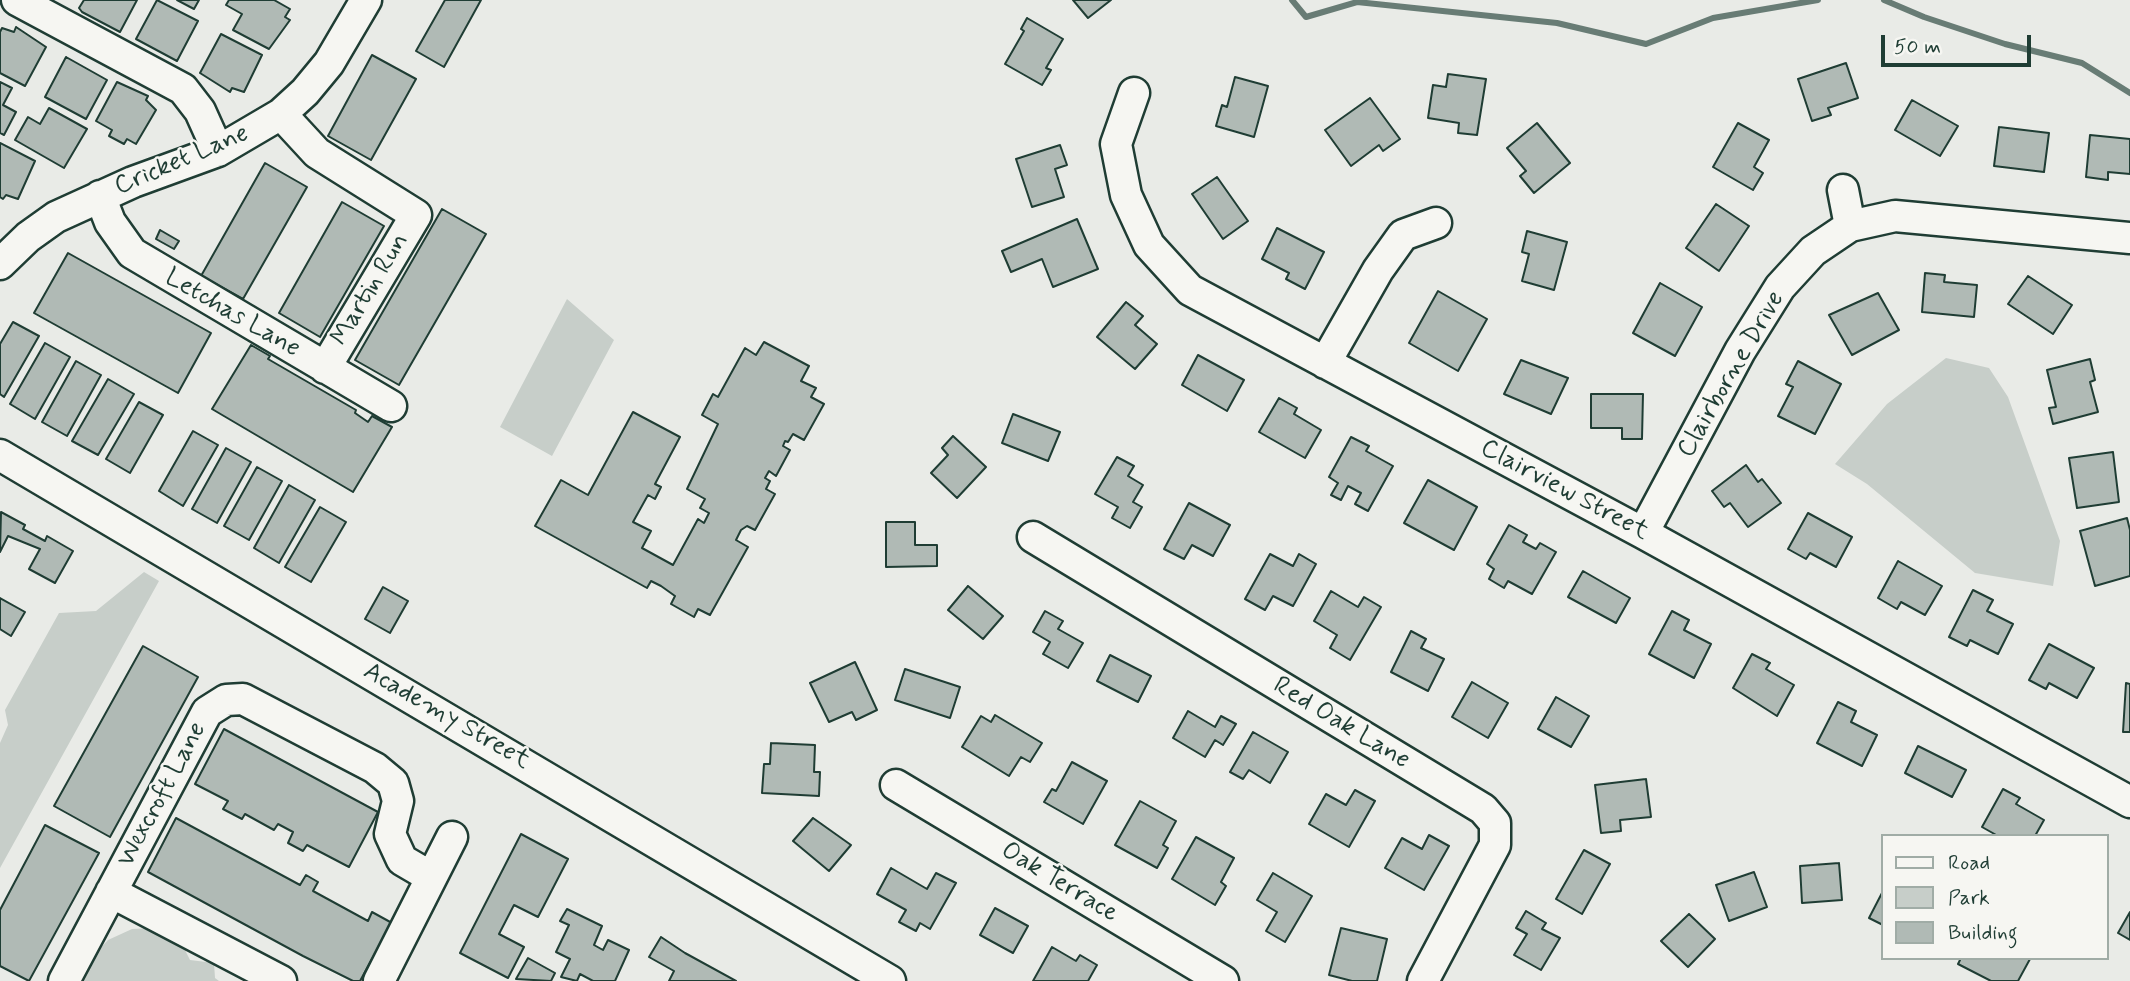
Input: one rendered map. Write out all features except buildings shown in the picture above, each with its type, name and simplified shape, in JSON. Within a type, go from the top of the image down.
[{"type":"street","points":[[17,0],[183,89],[200,111],[218,151]]},
{"type":"street","name":"Cricket Lane","points":[[0,264],[28,237],[56,217],[100,196],[218,151],[281,114],[305,92],[329,63],[366,0]]},
{"type":"street","name":"Clairview Street","points":[[1134,93],[1116,144],[1126,195],[1149,244],[1190,290],[1643,533],[2130,802]]},
{"type":"street","name":"Martin Run","points":[[281,114],[317,153],[416,215],[325,368]]},
{"type":"street","points":[[1843,190],[1850,226]]},
{"type":"street","name":"Letchas Lane","points":[[100,196],[115,231],[132,253],[391,406]]},
{"type":"street","name":"Clairborne Drive","points":[[1643,533],[1740,351],[1780,287],[1812,251],[1850,226],[1895,216],[2130,238]]},
{"type":"street","points":[[1325,363],[1378,270],[1403,235],[1436,223]]},
{"type":"street","name":"Academy Street","points":[[0,455],[890,981]]},
{"type":"street","name":"Red Oak Lane","points":[[1033,537],[1483,809],[1495,823],[1495,845],[1423,981]]},
{"type":"street","name":"Wexcroft Lane","points":[[64,981],[207,712],[226,701],[243,699],[375,768],[393,783],[398,802],[390,834],[402,860],[431,877]]},
{"type":"street","name":"Oak Terrace","points":[[896,785],[1223,981]]},
{"type":"street","points":[[379,981],[452,837]]},
{"type":"street","points":[[111,892],[281,981]]},
{"type":"green space","points":[[567,299],[614,340],[552,456],[500,427]]},
{"type":"green space","points":[[1946,358],[1989,368],[2008,397],[2060,541],[2053,586],[1975,573],[1867,484],[1835,464],[1887,404]]},
{"type":"green space","points":[[144,572],[159,581],[0,868],[0,743],[8,725],[5,710],[59,613],[96,611]]},
{"type":"green space","points":[[153,928],[182,944],[190,960],[214,963],[215,978],[219,981],[80,981],[94,955],[108,940],[132,929]]},
{"type":"waterway","points":[[1292,0],[1306,17],[1357,2],[1557,23],[1646,44],[1713,18],[1818,0]]},
{"type":"waterway","points":[[1884,0],[1924,17],[2005,44],[2082,63],[2130,93]]}]
